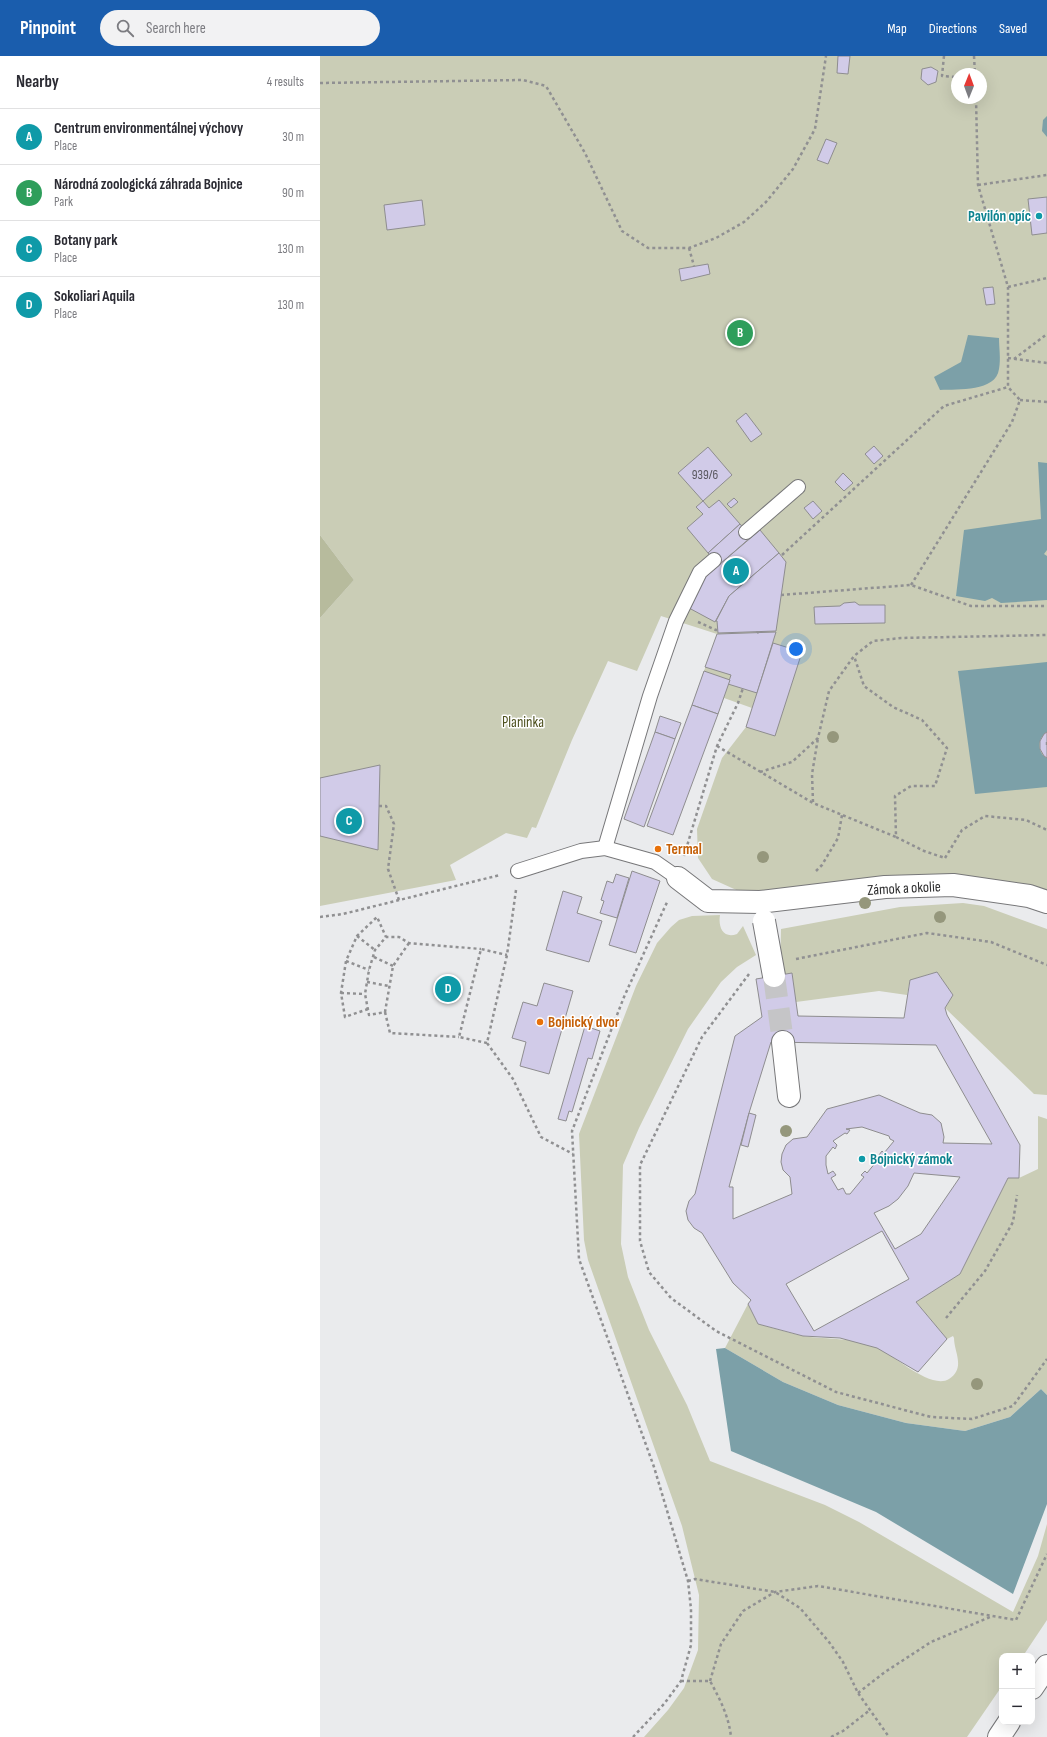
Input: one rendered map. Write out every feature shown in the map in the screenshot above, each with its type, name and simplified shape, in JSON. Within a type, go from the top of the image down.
[{"type":"street","name":"Zámok a okolie","points":[[678,878],[708,900],[762,912],[790,899],[885,886],[953,885],[1029,896],[1047,902]]},
{"type":"street","points":[[762,912],[774,976]]},
{"type":"street","points":[[783,1042],[789,1096]]},
{"type":"street","points":[[1035,1684],[1047,1666]]},
{"type":"street","points":[[998,1737],[1007,1725]]},
{"type":"lane","points":[[746,532],[798,487]]},
{"type":"lane","points":[[605,848],[650,696],[676,621],[700,572],[714,560]]},
{"type":"lane","points":[[518,871],[581,851],[605,848],[655,862],[678,878]]},
{"type":"path","points":[[320,84],[523,80],[546,86],[585,152],[622,230],[648,248],[689,248],[716,238],[744,222],[766,202],[793,169],[815,129],[826,56]]},
{"type":"path","points":[[944,56],[942,76],[951,77]]},
{"type":"path","points":[[974,56],[975,68]]},
{"type":"path","points":[[976,104],[978,185],[1008,287],[1008,387],[1020,400],[1047,402]]},
{"type":"path","points":[[978,185],[1047,175]]},
{"type":"path","points":[[689,248],[694,266]]},
{"type":"path","points":[[1008,287],[1047,278]]},
{"type":"path","points":[[1014,359],[1047,334]]},
{"type":"path","points":[[1008,358],[1047,363]]},
{"type":"path","points":[[782,556],[944,406],[1008,387]]},
{"type":"path","points":[[911,585],[1012,422],[1020,400]]},
{"type":"path","points":[[781,595],[911,585],[971,606],[1047,606]]},
{"type":"path","points":[[702,623],[718,630]]},
{"type":"path","points":[[813,803],[812,774],[818,738],[829,691],[854,656],[873,642],[901,638],[1047,635]]},
{"type":"path","points":[[854,656],[864,686],[893,707],[922,720],[947,748],[935,786],[911,786],[895,796],[896,837]]},
{"type":"path","points":[[633,1737],[664,1704],[681,1681],[691,1645],[691,1609],[688,1581],[654,1467],[579,1259],[572,1131],[624,997],[678,878],[718,746],[738,703],[743,688]]},
{"type":"path","points":[[759,772],[792,762],[818,738]]},
{"type":"path","points":[[1047,742],[1047,748]]},
{"type":"path","points":[[718,746],[759,772],[813,803],[896,837],[924,852],[945,858]]},
{"type":"path","points":[[379,806],[386,806],[394,824],[388,869],[399,900]]},
{"type":"path","points":[[790,899],[822,865],[838,838],[842,815]]},
{"type":"path","points":[[953,885],[945,858],[962,830],[985,816],[1026,820],[1047,830]]},
{"type":"path","points":[[320,917],[343,914],[518,871],[507,955],[487,1043]]},
{"type":"path","points":[[368,1009],[345,1017],[342,993],[346,961],[357,936],[377,917],[386,937]]},
{"type":"path","points":[[791,960],[927,933],[991,942],[1047,965]]},
{"type":"path","points":[[357,936],[376,950]]},
{"type":"path","points":[[386,937],[399,937],[409,943],[481,949],[507,955]]},
{"type":"path","points":[[385,1012],[369,1015],[364,994],[369,970],[376,950],[386,937]]},
{"type":"path","points":[[409,943],[393,966],[385,1012],[390,1033],[458,1037],[487,1043],[513,1079],[541,1137],[573,1154]]},
{"type":"path","points":[[458,1037],[481,949]]},
{"type":"path","points":[[374,957],[393,966]]},
{"type":"path","points":[[346,961],[369,970]]},
{"type":"path","points":[[753,968],[702,1037],[640,1165],[640,1241],[649,1272],[671,1298],[716,1331],[836,1392],[931,1417],[972,1419],[1013,1406],[1047,1359]]},
{"type":"path","points":[[367,982],[389,986]]},
{"type":"path","points":[[342,993],[364,994]]},
{"type":"path","points":[[946,1318],[985,1271],[1013,1222],[1017,1195]]},
{"type":"path","points":[[688,1581],[695,1579],[775,1592],[818,1586],[1016,1620],[1047,1554]]},
{"type":"path","points":[[732,1737],[728,1718],[720,1698],[710,1681],[721,1644],[743,1611],[775,1592]]},
{"type":"path","points":[[775,1592],[800,1608],[828,1642],[843,1662],[858,1693],[889,1737]]},
{"type":"path","points":[[858,1693],[885,1672],[931,1642],[991,1616]]},
{"type":"path","points":[[681,1681],[710,1681]]},
{"type":"path","points":[[831,1737],[843,1731],[870,1710]]},
{"type":"green space","name":"Planinka","points":[[320,56],[1047,56],[1047,893],[743,893],[712,879],[698,858],[697,829],[722,758],[746,727],[752,708],[724,698],[718,714],[692,705],[717,634],[661,616],[637,671],[608,661],[572,740],[536,828],[532,827],[527,838],[506,833],[450,865],[456,880],[320,906],[320,618],[354,580],[320,535]]},
{"type":"green space","points":[[320,535],[354,580],[320,618]]},
{"type":"green space","points":[[963,903],[984,906],[1047,929],[1047,1095],[1034,1094],[945,1008],[953,995],[937,972],[910,980],[907,995],[879,991],[796,1002],[792,974],[780,975],[781,929],[900,907]]},
{"type":"green space","points":[[720,915],[722,931],[728,935],[737,934],[743,926],[756,955],[737,967],[721,982],[688,1029],[639,1128],[623,1165],[621,1244],[628,1277],[649,1330],[687,1405],[710,1461],[825,1505],[859,1522],[1013,1612],[1038,1556],[1047,1524],[1047,1620],[1025,1653],[999,1653],[999,1690],[967,1737],[644,1737],[668,1710],[684,1688],[698,1650],[699,1595],[682,1526],[588,1260],[584,1240],[579,1134],[636,986],[657,943],[679,920],[692,916]]},
{"type":"green space","points":[[1038,1116],[1047,1119],[1047,1395],[1041,1389],[1010,1417],[965,1431],[906,1423],[838,1405],[783,1382],[725,1348],[748,1304],[758,1324],[803,1336],[851,1340],[869,1344],[885,1352],[923,1376],[941,1381],[949,1379],[954,1375],[958,1365],[954,1338],[953,1336],[947,1339],[916,1302],[960,1274],[1008,1178],[1019,1178],[1038,1169]]},
{"type":"water","points":[[1047,116],[1047,137],[1042,131],[1043,120]]},
{"type":"water","points":[[968,335],[999,338],[1000,361],[996,376],[991,382],[975,388],[940,390],[934,377],[961,362]]},
{"type":"water","points":[[1038,462],[1047,463],[1047,550],[1044,554],[1047,556],[1047,600],[1001,603],[992,598],[985,601],[956,596],[964,530],[1041,519]]},
{"type":"water","points":[[1047,662],[1047,732],[1041,738],[1040,749],[1041,753],[1047,758],[1047,787],[975,794],[958,671]]},
{"type":"water","points":[[725,1348],[783,1382],[838,1405],[906,1423],[965,1431],[1010,1417],[1041,1389],[1047,1395],[1047,1504],[1013,1594],[876,1512],[731,1451],[716,1349]]},
{"type":"building","points":[[838,56],[850,56],[848,74],[837,73]]},
{"type":"building","points":[[931,67],[938,71],[936,82],[928,85],[921,79],[922,69]]},
{"type":"building","points":[[826,139],[837,143],[828,164],[817,160]]},
{"type":"building","name":"Pavilón opíc","points":[[1047,197],[1047,233],[1032,235],[1028,199]]},
{"type":"building","points":[[422,200],[425,225],[387,230],[384,205]]},
{"type":"building","points":[[708,264],[710,274],[681,281],[679,269]]},
{"type":"building","points":[[993,287],[995,304],[986,305],[983,288]]},
{"type":"building","points":[[746,413],[762,434],[751,442],[736,421]]},
{"type":"building","points":[[874,446],[883,456],[874,464],[865,454]]},
{"type":"building","points":[[708,447],[732,475],[703,501],[678,473]]},
{"type":"building","points":[[843,473],[853,483],[844,491],[835,482]]},
{"type":"building","points":[[734,498],[738,502],[731,508],[727,504]]},
{"type":"building","points":[[719,500],[740,524],[708,553],[687,528],[703,514],[696,507],[703,501],[709,508]]},
{"type":"building","points":[[813,501],[822,511],[813,519],[804,508]]},
{"type":"building","points":[[740,524],[751,537],[719,565],[708,553]]},
{"type":"building","points":[[760,530],[779,553],[729,596],[715,622],[689,608],[706,576]]},
{"type":"building","points":[[779,553],[786,562],[776,631],[718,633],[716,621],[729,596]]},
{"type":"building","points":[[855,602],[859,605],[885,605],[885,623],[815,624],[814,607],[840,606],[844,603]]},
{"type":"building","points":[[776,632],[757,693],[728,684],[731,675],[705,667],[717,634]]},
{"type":"building","points":[[773,643],[802,652],[775,736],[746,727]]},
{"type":"building","points":[[704,671],[730,680],[718,714],[692,705]]},
{"type":"building","points":[[692,705],[718,714],[673,835],[647,826]]},
{"type":"building","points":[[660,716],[681,723],[675,739],[655,732]]},
{"type":"building","points":[[655,732],[675,739],[644,827],[624,819]]},
{"type":"building","points":[[1047,732],[1047,758],[1040,749],[1040,741]]},
{"type":"building","points":[[380,765],[378,850],[320,836],[320,778]]},
{"type":"building","points":[[632,871],[660,881],[636,953],[609,945]]},
{"type":"building","points":[[616,874],[629,878],[617,918],[600,913],[604,901],[601,900],[607,881],[613,883]]},
{"type":"building","points":[[563,891],[582,897],[577,913],[602,921],[589,962],[546,950]]},
{"type":"building","points":[[937,972],[953,995],[945,1008],[947,1015],[1020,1145],[1019,1178],[1008,1178],[960,1274],[916,1302],[947,1339],[918,1372],[877,1348],[840,1338],[803,1336],[758,1324],[748,1304],[751,1300],[733,1283],[702,1233],[694,1228],[688,1220],[686,1211],[689,1201],[695,1194],[735,1036],[762,1017],[756,979],[792,973],[798,1016],[904,1018],[910,980]],"holes":[[[771,1042],[936,1045],[992,1144],[943,1143],[944,1137],[941,1123],[932,1115],[920,1113],[879,1095],[827,1109],[807,1137],[793,1139],[786,1145],[782,1154],[781,1162],[783,1170],[790,1177],[792,1194],[733,1219],[733,1187],[729,1187],[749,1113]],[[862,1127],[889,1136],[890,1139],[894,1141],[884,1153],[882,1151],[879,1155],[881,1156],[867,1173],[865,1171],[861,1175],[864,1177],[850,1194],[846,1194],[843,1188],[838,1190],[831,1178],[836,1175],[833,1171],[828,1174],[826,1165],[826,1156],[833,1147],[835,1149],[837,1145],[833,1141],[845,1133],[847,1134],[850,1130],[846,1129]],[[914,1173],[960,1177],[921,1234],[895,1249],[874,1213],[889,1206],[898,1199],[908,1186]],[[882,1231],[909,1279],[814,1331],[786,1284]]]},
{"type":"building","name":"Bojnický dvor","points":[[544,983],[573,991],[549,1074],[520,1066],[526,1042],[512,1038],[523,1002],[537,1006]]},
{"type":"building","points":[[585,1026],[600,1031],[592,1059],[588,1058],[572,1112],[569,1111],[566,1121],[558,1119]]},
{"type":"building","points":[[749,1113],[756,1115],[748,1147],[741,1145]]},
{"type":"tunnel","points":[[774,976],[783,1042]]},
{"type":"place","name":"Pavilón opíc","points":[[1039,216]]},
{"type":"place","name":"Národná zoologická záhrada Bojnice","points":[[740,333]]},
{"type":"place","name":"Centrum environmentálnej výchovy","points":[[736,571]]},
{"type":"place","name":"Botany park","points":[[349,821]]},
{"type":"place","name":"Termal","points":[[658,849]]},
{"type":"place","name":"Sokoliari Aquila","points":[[448,989]]},
{"type":"place","name":"Bojnický dvor","points":[[540,1022]]},
{"type":"place","name":"Bojnický zámok","points":[[862,1159]]}]
